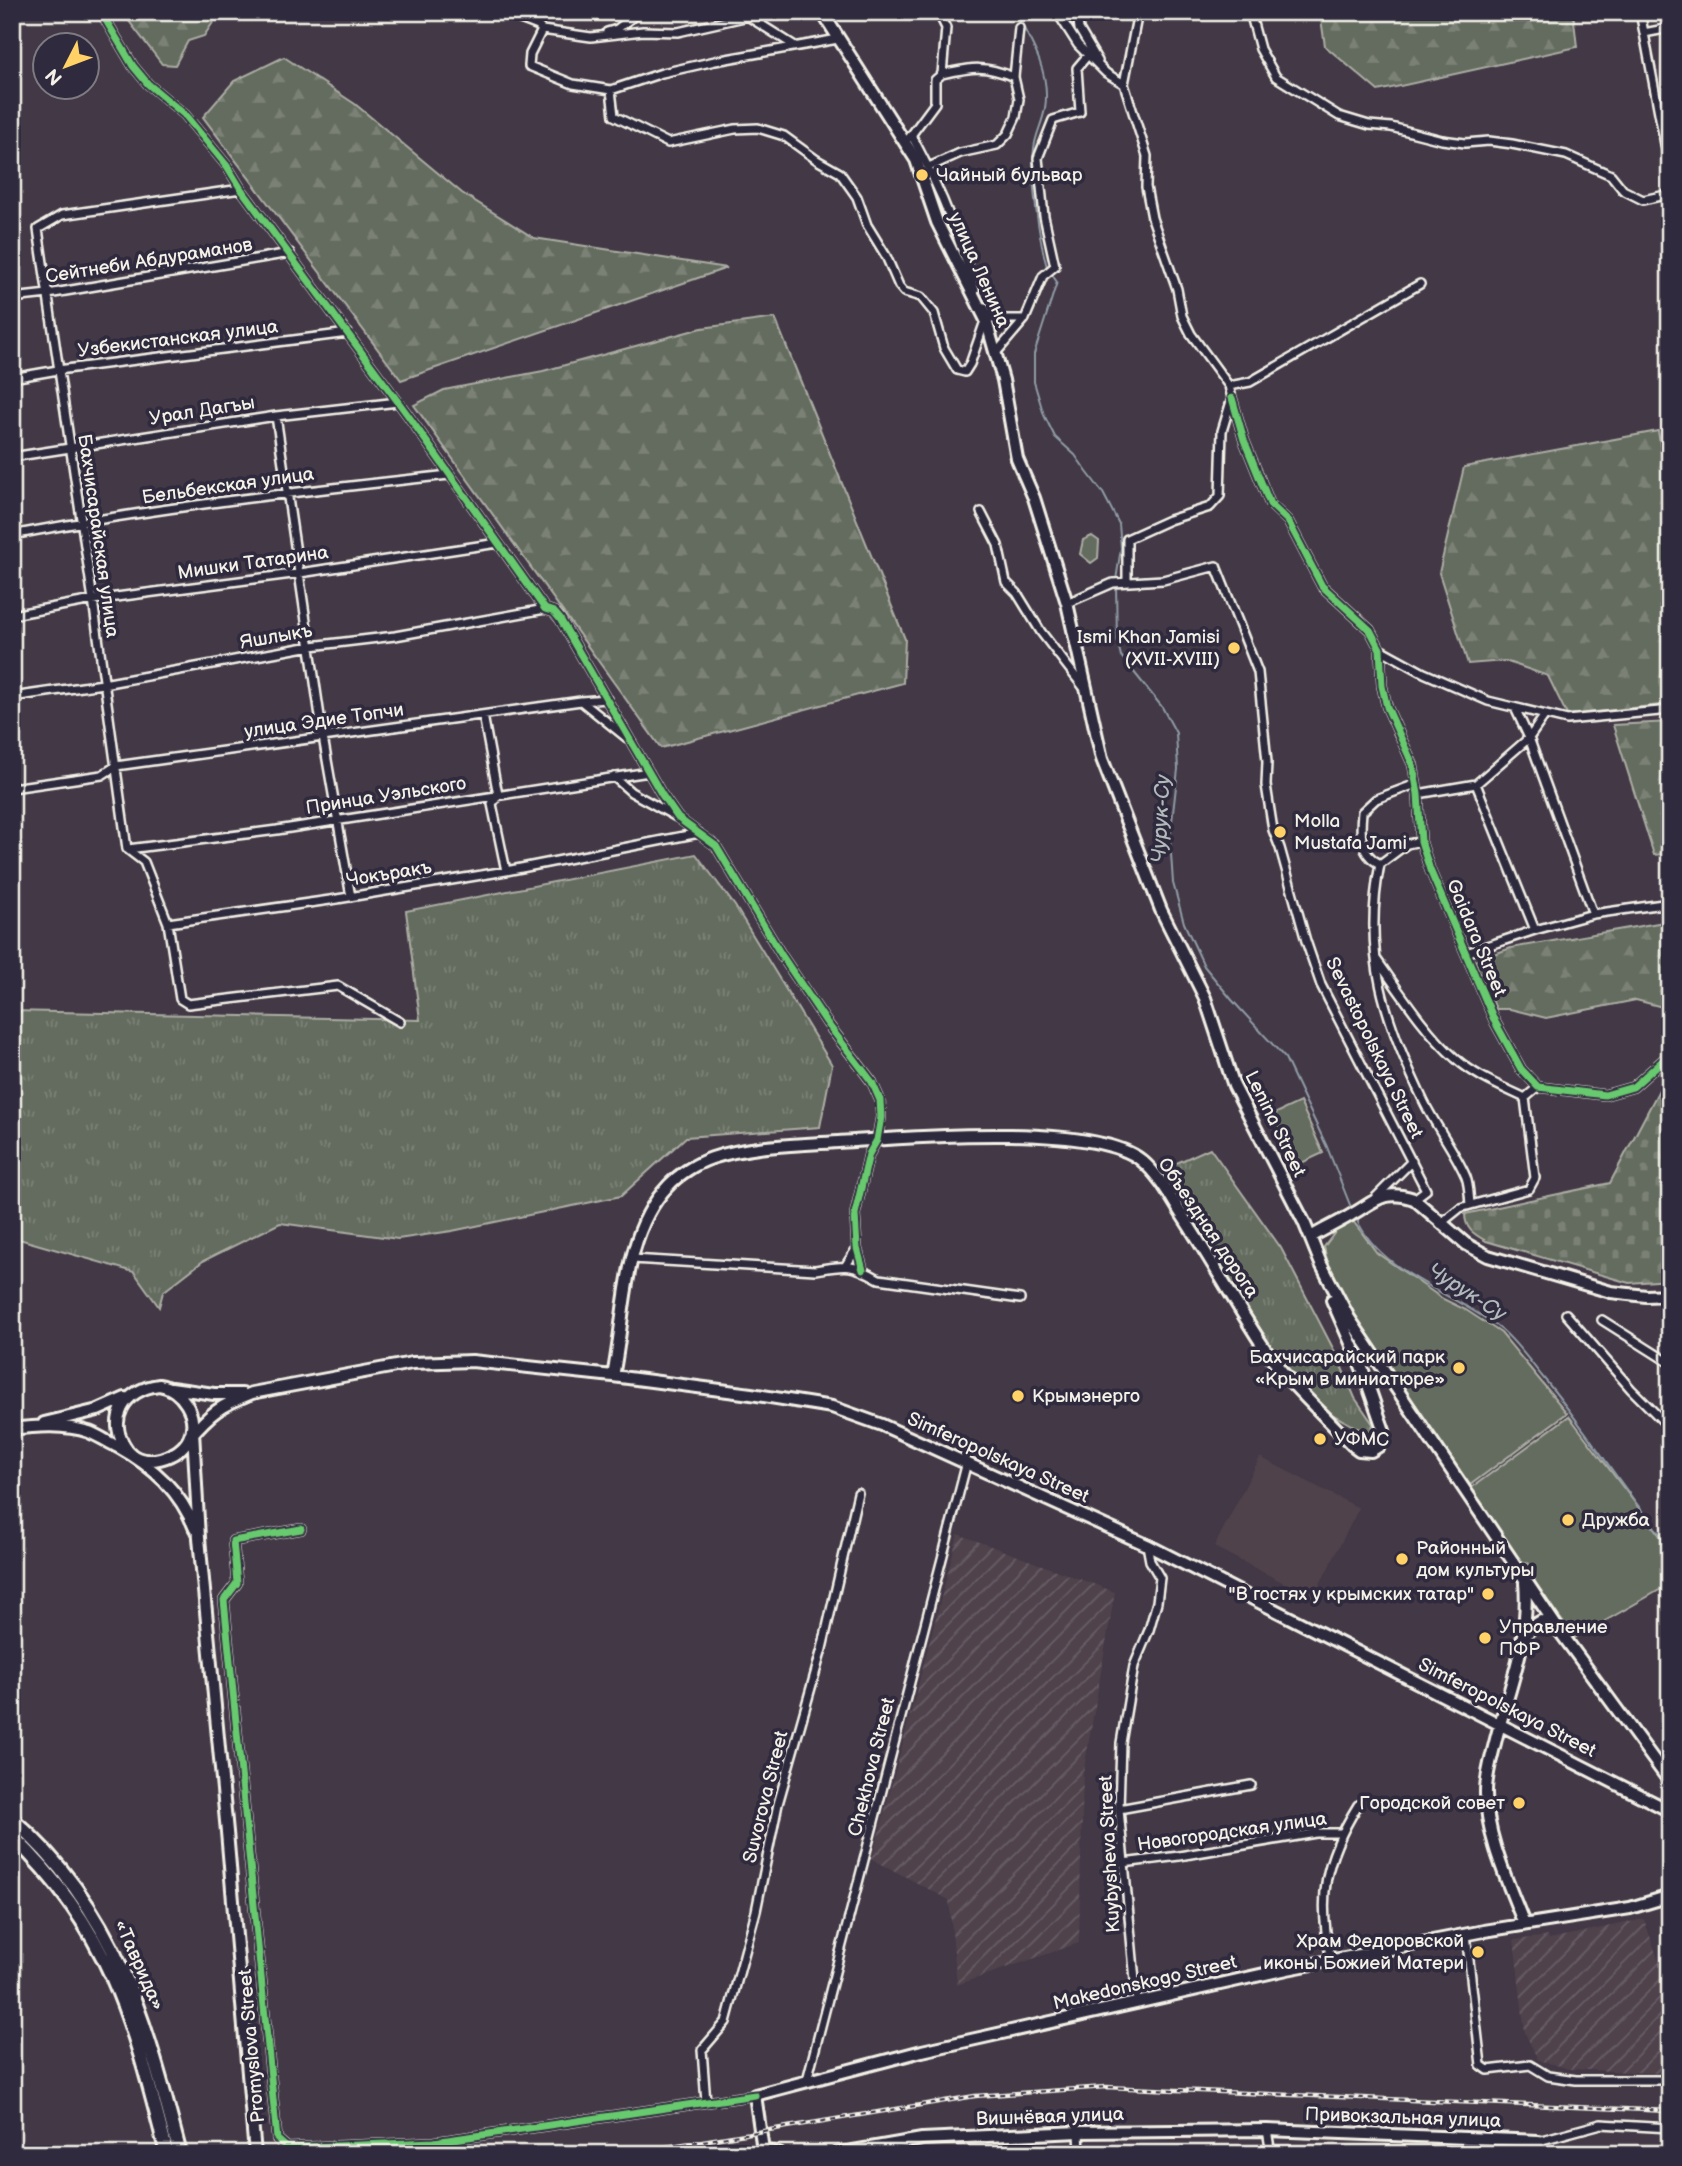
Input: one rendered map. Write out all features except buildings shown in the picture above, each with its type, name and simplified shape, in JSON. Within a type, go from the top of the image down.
[{"type":"highway","name":"«Таврида»","points":[[12,1819],[67,1876],[120,1961],[153,2051],[173,2151]]},
{"type":"highway","name":"«Таврида»","points":[[12,1836],[30,1853],[69,1900],[109,1966],[173,2151]]},
{"type":"main road","name":"улица Ленина","points":[[822,12],[838,39],[909,138],[937,222],[986,320],[996,353],[1017,459],[1034,498],[1068,603]]},
{"type":"main road","name":"Lenina Street","points":[[1068,603],[1102,759],[1161,910],[1205,998],[1234,1086],[1311,1237],[1321,1264],[1349,1318],[1524,1580],[1670,1782]]},
{"type":"main road","name":"Объездная дорога","points":[[613,1376],[637,1237],[656,1200],[669,1184],[691,1168],[711,1158],[751,1149],[987,1134],[1108,1145],[1140,1159],[1171,1197],[1263,1347],[1278,1366],[1351,1444],[1359,1450],[1371,1451],[1379,1446],[1384,1430],[1362,1368],[1328,1292],[1321,1264]]},
{"type":"main road","points":[[1311,1237],[1374,1199],[1390,1196],[1414,1199],[1440,1224],[1466,1244],[1488,1256],[1611,1292],[1646,1296],[1670,1295]]},
{"type":"main road","name":"Simferopolskaya Street","points":[[192,1432],[214,1411],[252,1394],[412,1363],[472,1361],[613,1376],[831,1407],[882,1425],[967,1462],[1147,1545],[1670,1811]]},
{"type":"main road","points":[[29,1427],[98,1410],[153,1385],[171,1388],[185,1401],[192,1432],[199,1538],[255,2154]]},
{"type":"main road","name":"Simferopolskaya Street","points":[[171,1388],[214,1394],[252,1394]]},
{"type":"main road","points":[[131,1395],[120,1410],[118,1421],[121,1437],[132,1455],[172,1488],[187,1509],[199,1538]]},
{"type":"main road","points":[[12,1429],[61,1427],[88,1432],[143,1459],[158,1459],[177,1451],[192,1432]]},
{"type":"main road","points":[[1524,1580],[1527,1606],[1524,1640],[1500,1725],[1486,1790],[1487,1808],[1506,1877],[1524,1924]]},
{"type":"main road","points":[[1524,1640],[1531,1627],[1541,1621],[1549,1623],[1561,1633]]},
{"type":"main road","name":"Makedonskogo Street","points":[[755,2095],[922,2051],[1331,1960],[1466,1934],[1630,1908],[1670,1896]]},
{"type":"main road","points":[[755,2095],[763,2152],[779,2154]]},
{"type":"main road","name":"Привокзальная улица","points":[[1267,2130],[1538,2141]]},
{"type":"main road","name":"Вишнёвая улица","points":[[836,2154],[922,2139],[1079,2132],[1267,2130]]},
{"type":"main road","points":[[1538,2141],[1541,2154]]},
{"type":"street","points":[[101,12],[133,66],[148,84],[185,114],[228,166],[241,189],[398,402],[545,609],[554,612],[560,619],[678,818]]},
{"type":"street","points":[[502,12],[542,30],[591,37],[643,31],[678,32],[750,14]]},
{"type":"street","points":[[591,37],[617,29],[639,12]]},
{"type":"street","points":[[741,12],[750,14],[795,47]]},
{"type":"street","points":[[937,12],[946,28],[942,74]]},
{"type":"street","points":[[1057,12],[1078,46],[1106,73],[1124,84]]},
{"type":"street","points":[[1077,12],[1079,29],[1106,73]]},
{"type":"street","points":[[1138,12],[1124,84],[1147,156],[1146,187],[1152,218],[1177,289],[1182,316],[1191,334],[1229,386],[1244,440],[1270,504],[1288,521],[1322,586],[1370,630],[1380,649],[1424,673],[1488,701],[1567,720],[1670,709]]},
{"type":"street","points":[[1250,12],[1260,49],[1276,77],[1339,116],[1442,140],[1465,143],[1501,142],[1566,155],[1611,175],[1623,190],[1643,201],[1670,194]]},
{"type":"street","points":[[1640,12],[1670,171]]},
{"type":"street","points":[[929,167],[960,153],[997,145],[1008,134],[1016,117],[1019,99],[1014,77],[1019,28]]},
{"type":"street","points":[[1644,33],[1670,28]]},
{"type":"street","points":[[542,30],[530,54],[529,66],[573,84],[611,90],[662,73],[715,61],[838,39]]},
{"type":"street","points":[[996,353],[1025,319],[1044,276],[1055,266],[1040,192],[1038,158],[1053,120],[1080,112],[1077,68],[1087,55]]},
{"type":"street","points":[[1014,77],[990,67],[966,68],[942,74],[935,80],[935,103],[909,138],[929,167],[960,237],[977,297],[992,319],[1025,319]]},
{"type":"street","points":[[611,90],[614,116],[668,143],[735,128],[758,128],[784,136],[840,173],[857,197],[867,225],[886,256],[899,286],[904,292],[922,298],[934,313],[944,348],[957,370],[964,372],[970,364],[986,320]]},
{"type":"street","points":[[1659,112],[1670,110]]},
{"type":"street","name":"Бахчисарайская улица","points":[[127,849],[38,229],[62,215],[241,189]]},
{"type":"street","name":"Сейтнеби Абдураманов","points":[[12,298],[290,253]]},
{"type":"street","points":[[1229,386],[1250,382],[1420,284]]},
{"type":"street","name":"Узбекистанская улица","points":[[12,378],[348,333]]},
{"type":"street","points":[[1120,582],[1127,539],[1169,520],[1210,507],[1220,496],[1222,431],[1232,398]]},
{"type":"street","name":"Урал Дагъы","points":[[12,457],[276,416],[398,402]]},
{"type":"street","points":[[276,416],[323,737],[351,897]]},
{"type":"street","name":"Бельбекская улица","points":[[12,535],[80,522],[288,492],[449,475]]},
{"type":"street","points":[[981,512],[998,545],[1006,582],[1017,593],[1041,632],[1085,690]]},
{"type":"street","name":"Мишки Татарина","points":[[12,615],[93,600],[300,573],[498,543]]},
{"type":"street","name":"Sevastopolskaya Street","points":[[1068,603],[1120,582],[1163,580],[1216,565],[1258,672],[1267,762],[1266,785],[1273,830],[1306,941],[1321,985],[1426,1190],[1414,1199]]},
{"type":"street","name":"Яшлыкъ","points":[[12,697],[103,684],[311,646],[395,636],[545,609]]},
{"type":"street","name":"Gaidara Street","points":[[1380,649],[1382,686],[1387,708],[1413,765],[1421,841],[1430,870],[1495,1022],[1521,1069],[1538,1087]]},
{"type":"street","name":"улица Эдие Топчи","points":[[12,788],[102,775],[116,766],[607,698]]},
{"type":"street","points":[[581,701],[630,741]]},
{"type":"street","points":[[1516,708],[1594,914]]},
{"type":"street","points":[[483,715],[498,795],[492,804],[506,871]]},
{"type":"street","points":[[1418,794],[1476,784],[1529,738],[1545,715]]},
{"type":"street","name":"Принца Уэльского","points":[[127,849],[649,772]]},
{"type":"street","points":[[614,777],[631,792],[678,818],[716,846],[788,964],[827,1023],[872,1082],[880,1100],[881,1117],[855,1214],[857,1248],[863,1270]]},
{"type":"street","points":[[1476,784],[1535,930]]},
{"type":"street","points":[[1380,864],[1371,860],[1363,849],[1360,831],[1362,812],[1376,799],[1416,785]]},
{"type":"street","name":"Чокъракъ","points":[[168,923],[351,897],[506,871],[699,833]]},
{"type":"street","points":[[1421,841],[1407,844],[1380,864],[1374,898],[1375,957],[1390,1025],[1424,1102],[1466,1179],[1470,1204]]},
{"type":"street","points":[[127,849],[144,862],[168,923],[180,999],[188,1004],[338,986],[400,1021]]},
{"type":"street","points":[[1466,953],[1594,914],[1670,903]]},
{"type":"street","points":[[1375,957],[1408,1004],[1454,1057],[1484,1079],[1525,1098]]},
{"type":"street","points":[[1525,1098],[1538,1087],[1605,1096],[1633,1087],[1670,1055]]},
{"type":"street","points":[[1440,1224],[1460,1208],[1470,1204],[1529,1189],[1535,1178],[1525,1098]]},
{"type":"street","points":[[1374,1199],[1412,1161]]},
{"type":"street","points":[[846,1265],[857,1248]]},
{"type":"street","points":[[632,1259],[816,1270],[846,1265],[879,1279],[1020,1299]]},
{"type":"street","points":[[1566,1314],[1631,1389],[1670,1428]]},
{"type":"street","points":[[1602,1320],[1670,1363]]},
{"type":"street","name":"Chekhova Street","points":[[807,2080],[967,1462]]},
{"type":"street","name":"Suvorova Street","points":[[706,2102],[702,2050],[726,2022],[755,1911],[778,1804],[822,1649],[858,1493]]},
{"type":"street","name":"Promyslova Street","points":[[301,1530],[233,1541],[237,1583],[224,1600],[277,2139],[286,2148],[434,2142],[755,2095]]},
{"type":"street","name":"Kuybysheva Street","points":[[1137,2003],[1119,1809],[1121,1743],[1134,1666],[1154,1611],[1160,1578],[1150,1561],[1147,1545]]},
{"type":"street","points":[[1119,1809],[1251,1786]]},
{"type":"street","points":[[1340,1833],[1358,1805]]},
{"type":"street","name":"Новогородская улица","points":[[1124,1863],[1316,1833],[1340,1833],[1323,1897],[1325,1931],[1331,1960]]},
{"type":"street","points":[[1466,1934],[1481,2065],[1488,2070],[1530,2065],[1548,2076],[1576,2080],[1670,2080]]},
{"type":"street","points":[[1538,2141],[1601,2124],[1670,2128]]},
{"type":"street","points":[[1267,2130],[1271,2154]]},
{"type":"street","points":[[1079,2132],[1080,2154]]},
{"type":"shaded area","points":[[1260,1457],[1359,1508],[1313,1598],[1214,1547]]},
{"type":"shaded area","points":[[958,1534],[1115,1592],[1083,1775],[1079,1943],[957,1985],[949,1900],[872,1859]]},
{"type":"shaded area","points":[[1644,1919],[1670,1993],[1670,2074],[1569,2069],[1538,2060],[1525,2033],[1514,1940],[1548,1936],[1549,1939]]},
{"type":"green space","points":[[122,12],[215,12],[218,15],[204,36],[188,41],[175,65],[162,64]]},
{"type":"green space","points":[[1320,12],[1573,12],[1577,47],[1378,91],[1325,46]]},
{"type":"green space","points":[[284,57],[355,104],[462,193],[534,238],[727,268],[401,380],[203,117],[234,81]]},
{"type":"green space","points":[[775,318],[905,639],[903,683],[661,748],[414,405],[444,390],[543,371],[702,328]]},
{"type":"green space","points":[[1658,431],[1670,501],[1670,704],[1567,715],[1548,676],[1505,661],[1468,664],[1439,573],[1464,467]]},
{"type":"green space","points":[[1092,536],[1099,541],[1098,558],[1091,563],[1080,554],[1083,540]]},
{"type":"green space","points":[[1670,722],[1670,853],[1654,855],[1613,725]]},
{"type":"green space","points":[[696,854],[735,906],[832,1065],[820,1127],[686,1137],[621,1196],[452,1231],[398,1239],[280,1223],[203,1261],[163,1292],[159,1307],[134,1272],[12,1237],[12,1011],[420,1020],[406,911]]},
{"type":"green space","points":[[1670,921],[1670,1009],[1636,1000],[1546,1018],[1510,1009],[1496,1009],[1474,961],[1511,948]]},
{"type":"green space","points":[[1670,1069],[1670,1280],[1629,1283],[1486,1241],[1471,1230],[1465,1214],[1610,1183]]},
{"type":"green space","points":[[1300,1102],[1323,1153],[1295,1166],[1272,1115]]},
{"type":"green space","points":[[1210,1148],[1281,1248],[1336,1354],[1355,1398],[1373,1424],[1370,1435],[1326,1411],[1278,1360],[1161,1170]]},
{"type":"green space","name":"Бахчисарайский парк «Крым в миниатюре»","points":[[1353,1221],[1377,1253],[1443,1299],[1466,1310],[1501,1333],[1567,1413],[1470,1485],[1363,1333],[1335,1283],[1324,1247],[1339,1227]]},
{"type":"green space","name":"Дружба","points":[[1569,1416],[1670,1549],[1670,1584],[1575,1638],[1534,1583],[1535,1574],[1528,1563],[1519,1562],[1467,1491]]},
{"type":"waterway","name":"Чурук-Су","points":[[1015,12],[1038,58],[1045,82],[1045,108],[1035,144],[1033,175],[1038,225],[1047,267]]},
{"type":"waterway","name":"Чурук-Су","points":[[1050,272],[1057,282],[1034,354],[1034,382],[1044,415],[1055,437],[1075,455],[1103,493],[1119,524],[1121,548],[1116,580]]},
{"type":"waterway","name":"Чурук-Су","points":[[1116,585],[1117,640],[1121,656],[1162,707],[1176,733],[1178,769],[1170,839],[1173,883],[1184,923],[1204,966],[1285,1058],[1327,1147],[1352,1210]]},
{"type":"waterway","name":"Чурук-Су","points":[[1356,1218],[1368,1238],[1401,1269],[1484,1317],[1512,1340],[1558,1396],[1636,1504],[1670,1546]]},
{"type":"railway","points":[[624,2154],[975,2096],[1106,2087],[1670,2111]]},
{"type":"cycle path","points":[[101,12],[133,66],[148,84],[185,115],[227,166],[545,609],[554,612],[560,619],[662,795],[678,818],[716,846],[782,956],[827,1023],[872,1082],[880,1100],[881,1117],[855,1214],[857,1248],[863,1270]]},
{"type":"cycle path","points":[[1232,398],[1244,440],[1270,504],[1288,521],[1322,586],[1370,630],[1380,649],[1382,686],[1387,707],[1413,765],[1421,841],[1430,870],[1495,1022],[1521,1069],[1538,1087],[1605,1095],[1633,1087],[1670,1054]]},
{"type":"cycle path","points":[[301,1529],[233,1541],[237,1583],[224,1600],[277,2139],[287,2148],[434,2142],[755,2095]]},
{"type":"place","name":"Чайный бульвар","points":[[922,175]]},
{"type":"place","name":"Ismi Khan Jamisi (XVII-XVIII)","points":[[1234,648]]},
{"type":"place","name":"Molla Mustafa Jami","points":[[1280,832]]},
{"type":"place","name":"Бахчисарайский парк «Крым в миниатюре»","points":[[1459,1368]]},
{"type":"place","name":"Крымэнерго","points":[[1018,1396]]},
{"type":"place","name":"УФМС","points":[[1320,1439]]},
{"type":"place","name":"Дружба","points":[[1568,1520]]},
{"type":"place","name":"Районный дом культуры","points":[[1402,1559]]},
{"type":"place","name":"\"В гостях у крымских татар\"","points":[[1488,1594]]},
{"type":"place","name":"Управление ПФР","points":[[1485,1638]]},
{"type":"place","name":"Городской совет","points":[[1519,1803]]},
{"type":"place","name":"Xрам Федоровской иконы Божией Матери","points":[[1478,1952]]}]
